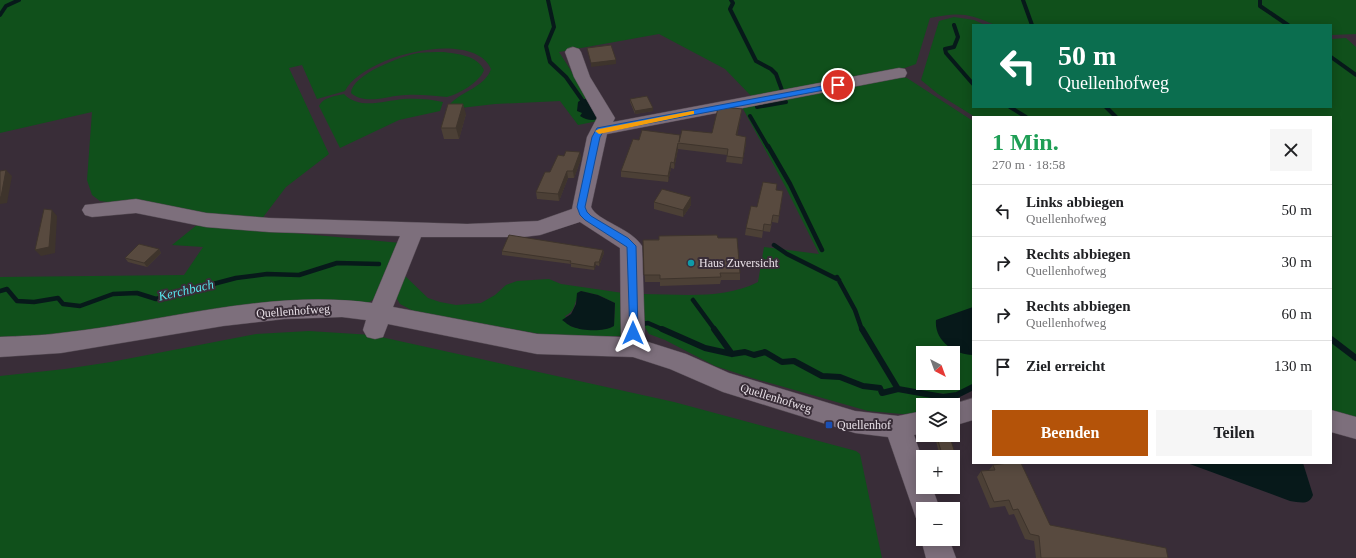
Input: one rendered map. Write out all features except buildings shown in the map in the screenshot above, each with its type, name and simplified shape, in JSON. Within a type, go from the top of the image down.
[{"type":"street","points":[[573,52],[582,77],[606,118],[596,137],[581,207],[583,213],[594,222],[625,240],[631,246],[633,347]]},
{"type":"street","points":[[600,130],[899,73]]},
{"type":"street","points":[[92,210],[136,206],[201,219],[230,222],[413,231],[523,230],[552,224],[583,213]]},
{"type":"street","points":[[377,322],[413,231]]},
{"type":"street","name":"Quellenhofweg","points":[[0,347],[61,343],[223,317],[303,308],[342,308],[377,322],[537,344],[633,347],[677,361],[723,382],[844,419],[873,426],[910,424]]},
{"type":"street","points":[[960,413],[972,409]]},
{"type":"street","points":[[1332,421],[1356,428]]},
{"type":"street","points":[[910,424],[925,502]]},
{"type":"street","points":[[937,546],[940,558]]},
{"type":"green space","points":[[0,0],[1356,0],[1356,34],[1332,35],[1332,24],[993,24],[978,18],[956,14],[930,18],[916,64],[899,70],[753,98],[725,69],[659,34],[559,52],[603,120],[578,125],[560,101],[495,104],[452,109],[450,104],[479,85],[491,69],[481,57],[464,50],[442,48],[418,51],[395,57],[373,67],[356,78],[345,91],[317,99],[302,65],[289,68],[329,154],[286,187],[261,220],[100,201],[92,195],[87,180],[92,112],[0,133]]},
{"type":"green space","points":[[954,17],[974,20],[983,24],[972,24],[972,108],[1332,108],[1332,39],[1346,38],[1356,47],[1356,422],[1332,414],[1332,116],[973,116],[938,94],[921,80],[939,21]]},
{"type":"green space","points":[[443,52],[472,58],[481,65],[484,70],[482,74],[468,87],[447,97],[399,95],[378,99],[364,99],[351,93],[354,86],[360,79],[368,73],[390,62],[418,53]]},
{"type":"green space","points":[[897,76],[907,78],[972,120],[972,388],[952,395],[938,393],[938,398],[916,398],[916,413],[902,414],[868,411],[715,366],[665,340],[649,334],[643,324],[642,294],[701,295],[716,294],[745,288],[758,282],[764,247],[819,254],[785,186],[742,107]]},
{"type":"green space","points":[[344,94],[350,99],[364,103],[380,103],[403,99],[429,99],[443,102],[440,111],[399,120],[340,148],[319,106],[327,99]]},
{"type":"green space","points":[[198,224],[401,243],[374,299],[368,303],[78,335],[0,338],[0,277],[184,275],[203,247],[172,245]]},
{"type":"green space","points":[[404,275],[428,298],[456,305],[481,303],[495,295],[506,285],[517,281],[549,279],[561,284],[623,293],[621,336],[563,338],[417,313],[400,304],[396,297]],"holes":[[[580,291],[598,295],[615,303],[614,325],[603,329],[572,327],[565,316],[572,311]]]},
{"type":"green space","points":[[309,331],[372,335],[674,402],[856,451],[860,454],[882,558],[0,558],[0,376],[111,362],[256,334]]},
{"type":"shaded area","points":[[582,99],[586,99],[598,115],[598,119],[589,120],[580,116],[582,113],[577,111],[578,102]]},
{"type":"shaded area","points":[[581,291],[598,295],[615,303],[614,326],[599,330],[588,330],[569,325],[562,320],[571,314],[576,304],[577,293]]},
{"type":"shaded area","points":[[972,307],[972,355],[960,352],[960,346],[948,346],[938,334],[936,320]]},
{"type":"shaded area","points":[[1190,464],[1303,464],[1313,495],[1309,501],[1306,502],[1290,501]]},
{"type":"waterway","name":"Kerchbach","points":[[0,15],[6,6],[19,0]]},
{"type":"waterway","points":[[548,0],[554,27],[546,46],[550,62],[566,77],[585,104]]},
{"type":"waterway","points":[[731,0],[733,3],[730,9],[756,61],[771,69],[776,74],[783,93]]},
{"type":"waterway","points":[[1023,0],[1032,24]]},
{"type":"waterway","points":[[1260,0],[1260,6],[1287,24]]},
{"type":"waterway","points":[[954,25],[958,37],[954,47],[945,49],[946,53],[972,83]]},
{"type":"waterway","points":[[1332,58],[1356,75]]},
{"type":"waterway","points":[[757,107],[786,102]]},
{"type":"waterway","points":[[1012,108],[1024,116]]},
{"type":"waterway","points":[[1107,108],[1115,116]]},
{"type":"waterway","points":[[750,116],[768,147]]},
{"type":"waterway","points":[[768,146],[790,184],[822,250]]},
{"type":"waterway","points":[[774,245],[787,254],[838,280]]},
{"type":"waterway","name":"Kerchbach","points":[[0,291],[7,289],[17,301],[34,302],[58,298],[63,304],[80,306],[113,294],[137,293],[156,299],[236,278],[267,274],[299,275],[337,263],[379,264]]},
{"type":"waterway","points":[[838,280],[855,310],[862,330]]},
{"type":"waterway","points":[[693,300],[715,330]]},
{"type":"waterway","name":"Kerchbach","points":[[642,324],[648,323],[664,330]]},
{"type":"waterway","name":"Kerchbach","points":[[662,329],[705,348],[732,354]]},
{"type":"waterway","points":[[714,329],[732,354]]},
{"type":"waterway","points":[[862,329],[898,389]]},
{"type":"waterway","name":"Kerchbach","points":[[1332,340],[1356,358]]},
{"type":"waterway","name":"Kerchbach","points":[[732,354],[745,352],[754,355],[765,352],[782,362],[794,361],[822,376],[840,377],[863,386],[880,388],[882,393],[898,389]]},
{"type":"waterway","name":"Kerchbach","points":[[898,389],[943,397],[957,395],[972,388]]},
{"type":"slow traffic","points":[[599,131],[692,113]]},
{"type":"place","name":"Haus Zuversicht","points":[[691,263]]},
{"type":"place","name":"Quellenhof","points":[[829,425]]},
{"type":"route","points":[[633,333],[633,249],[625,240],[588,218],[583,213],[581,207],[597,133],[600,130],[838,85]]}]
